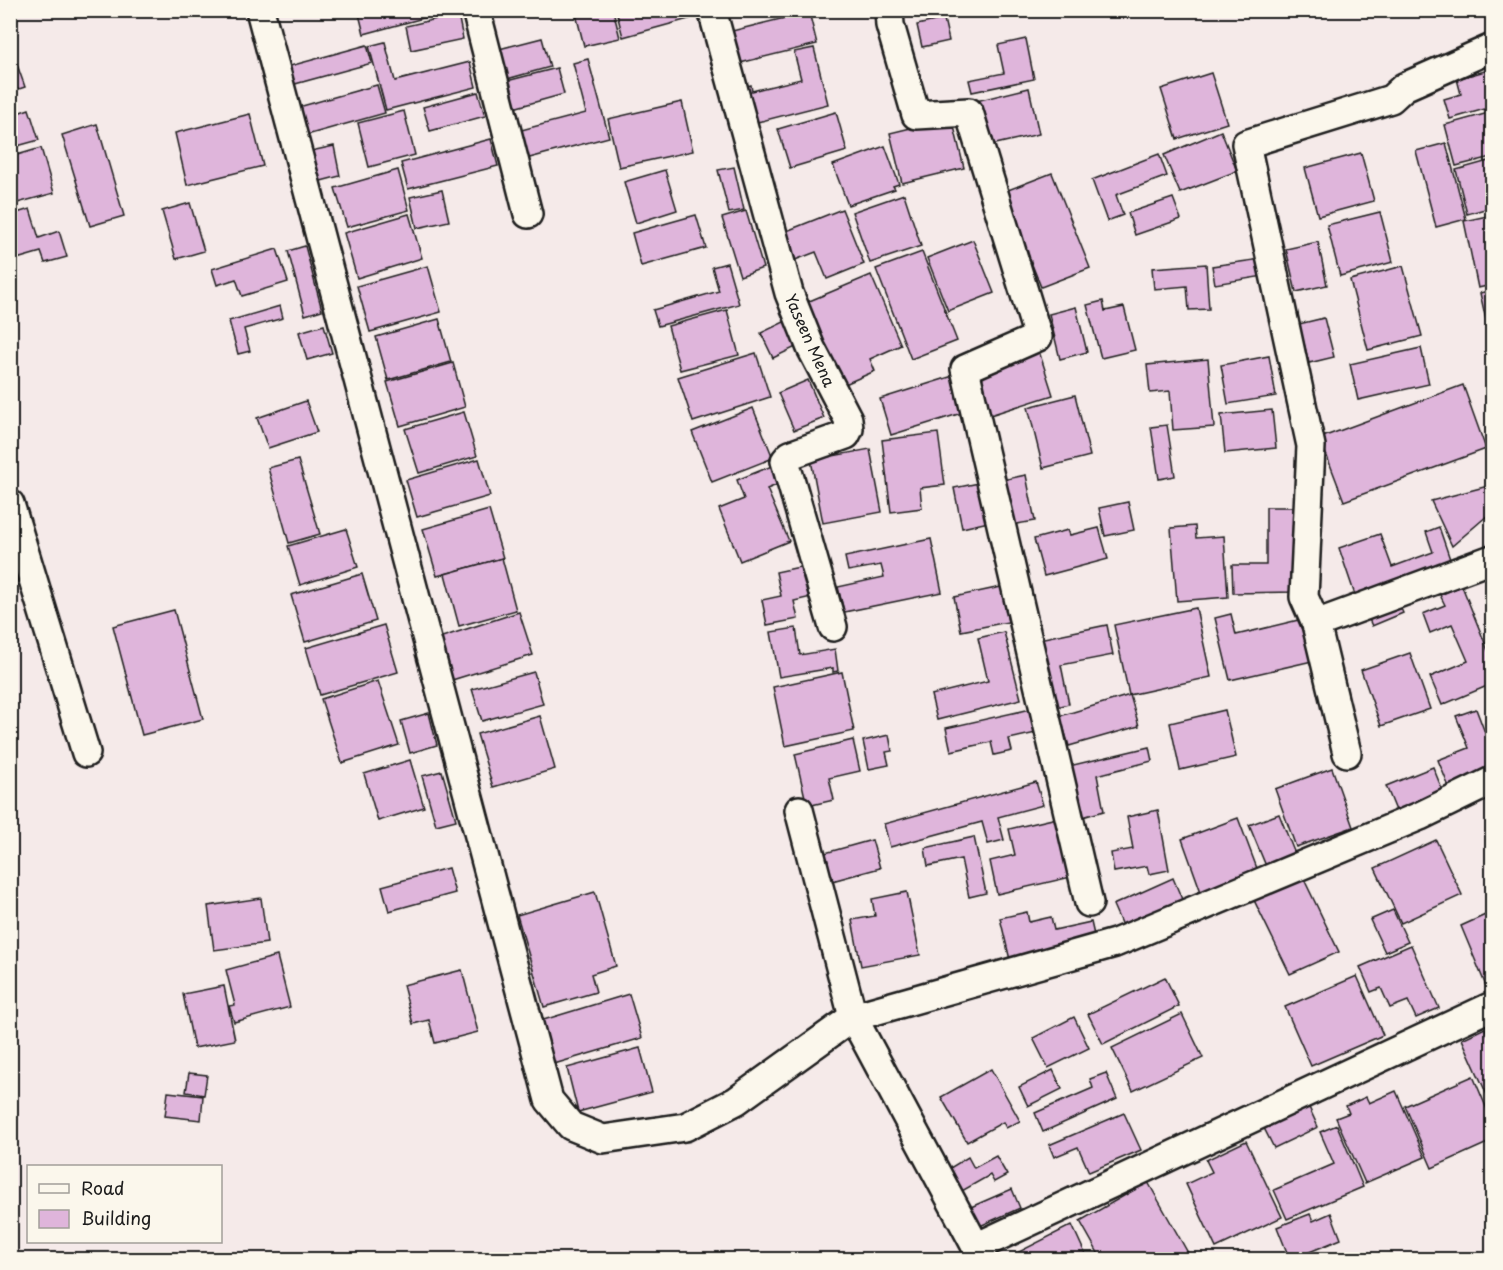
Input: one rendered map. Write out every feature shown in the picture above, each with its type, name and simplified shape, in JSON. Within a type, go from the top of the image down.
[{"type":"street","points":[[260,10],[549,1100],[571,1126],[603,1139],[685,1128],[736,1101],[853,1017],[1115,943],[1420,816],[1492,781]]},
{"type":"street","points":[[476,10],[528,214]]},
{"type":"street","name":"Yaseen Mena","points":[[712,10],[789,293],[811,348],[848,419],[849,429],[846,435],[790,455],[785,461],[833,627]]},
{"type":"street","points":[[890,10],[891,25],[916,115],[969,112],[1038,337],[965,369],[1089,903]]},
{"type":"street","points":[[1347,753],[1316,624],[1304,597],[1311,446],[1246,144],[1391,99],[1404,87],[1492,48]]},
{"type":"street","points":[[10,504],[86,753]]},
{"type":"street","points":[[1316,624],[1492,559]]},
{"type":"street","points":[[799,810],[853,1017],[980,1253],[1492,1006]]},
{"type":"building","points":[[358,10],[453,10],[364,34]]},
{"type":"building","points":[[575,10],[613,10],[620,38],[584,46]]},
{"type":"building","points":[[616,10],[694,10],[696,17],[623,37]]},
{"type":"building","points":[[809,12],[817,44],[740,63],[732,31]]},
{"type":"building","points":[[458,14],[463,39],[411,50],[406,26]]},
{"type":"building","points":[[944,19],[949,41],[922,47],[917,25]]},
{"type":"building","points":[[542,38],[550,67],[507,79],[499,49]]},
{"type":"building","points":[[1026,39],[1034,79],[972,92],[969,80],[1004,73],[998,45]]},
{"type":"building","points":[[385,42],[395,81],[470,62],[476,87],[386,110],[369,46]]},
{"type":"building","points":[[10,45],[25,87],[10,92]]},
{"type":"building","points":[[367,45],[372,63],[284,87],[279,69]]},
{"type":"building","points":[[814,48],[828,104],[746,125],[736,89],[751,85],[752,91],[801,79],[794,52]]},
{"type":"building","points":[[588,59],[609,137],[518,161],[510,133],[586,113],[573,63]]},
{"type":"building","points":[[557,68],[564,94],[510,109],[503,82]]},
{"type":"building","points":[[1492,69],[1492,107],[1450,119],[1444,99],[1461,94],[1457,79]]},
{"type":"building","points":[[1211,73],[1227,123],[1177,139],[1161,89]]},
{"type":"building","points":[[377,85],[385,113],[296,138],[288,110]]},
{"type":"building","points":[[1029,88],[1039,134],[987,146],[976,101]]},
{"type":"building","points":[[478,92],[485,116],[430,131],[423,107]]},
{"type":"building","points":[[682,102],[693,151],[619,167],[608,119]]},
{"type":"building","points":[[29,109],[39,140],[10,148],[10,111],[12,115]]},
{"type":"building","points":[[404,111],[415,155],[369,167],[358,123]]},
{"type":"building","points":[[836,112],[847,151],[790,168],[778,129]]},
{"type":"building","points":[[1492,112],[1492,157],[1456,166],[1445,125]]},
{"type":"building","points":[[250,114],[263,166],[187,185],[175,133]]},
{"type":"building","points":[[952,118],[964,168],[902,183],[890,133]]},
{"type":"building","points":[[97,124],[124,216],[90,226],[62,135]]},
{"type":"building","points":[[1221,131],[1237,171],[1180,193],[1164,155]]},
{"type":"building","points":[[491,139],[498,166],[408,189],[401,163]]},
{"type":"building","points":[[1446,143],[1466,219],[1436,227],[1416,151]]},
{"type":"building","points":[[334,146],[340,176],[317,182],[311,151]]},
{"type":"building","points":[[885,146],[899,184],[893,186],[895,189],[848,205],[833,165]]},
{"type":"building","points":[[41,148],[54,193],[10,205],[10,157]]},
{"type":"building","points":[[1361,153],[1374,201],[1318,216],[1305,168]]},
{"type":"building","points":[[1159,154],[1167,176],[1116,195],[1123,215],[1107,221],[1092,180]]},
{"type":"building","points":[[1492,160],[1492,207],[1467,214],[1456,170]]},
{"type":"building","points":[[734,167],[744,210],[729,213],[718,170]]},
{"type":"building","points":[[398,170],[409,210],[347,227],[335,188]]},
{"type":"building","points":[[665,170],[677,210],[636,223],[624,182]]},
{"type":"building","points":[[1052,173],[1090,268],[1041,287],[1003,192]]},
{"type":"building","points":[[442,190],[449,221],[417,228],[410,197]]},
{"type":"building","points":[[904,194],[921,246],[870,263],[852,212]]},
{"type":"building","points":[[1173,198],[1181,219],[1135,235],[1128,213]]},
{"type":"building","points":[[190,203],[204,251],[176,259],[162,211]]},
{"type":"building","points":[[30,209],[39,238],[59,231],[67,257],[45,263],[41,252],[10,261],[10,215]]},
{"type":"building","points":[[842,209],[864,264],[827,279],[816,252],[790,262],[779,234]]},
{"type":"building","points":[[746,211],[763,268],[740,276],[722,218]]},
{"type":"building","points":[[1380,212],[1393,262],[1340,276],[1327,225]]},
{"type":"building","points":[[409,214],[422,258],[357,278],[344,233]]},
{"type":"building","points":[[696,215],[706,248],[641,266],[632,233]]},
{"type":"building","points":[[1492,215],[1492,285],[1478,288],[1464,221]]},
{"type":"building","points":[[973,240],[994,293],[948,311],[927,258]]},
{"type":"building","points":[[1318,242],[1327,285],[1296,292],[1286,249]]},
{"type":"building","points":[[305,246],[322,310],[305,315],[288,251]]},
{"type":"building","points":[[277,249],[288,282],[242,296],[236,279],[217,285],[212,269]]},
{"type":"building","points":[[922,252],[957,341],[911,359],[876,269]]},
{"type":"building","points":[[1261,259],[1264,276],[1215,284],[1212,266]]},
{"type":"building","points":[[727,263],[739,304],[658,326],[653,310],[719,291],[712,267]]},
{"type":"building","points":[[1206,264],[1209,309],[1189,310],[1187,286],[1154,289],[1152,268]]},
{"type":"building","points":[[428,266],[441,312],[370,332],[357,286]]},
{"type":"building","points":[[1403,266],[1422,336],[1368,350],[1350,280]]},
{"type":"building","points":[[871,275],[901,345],[870,359],[875,371],[836,388],[800,305]]},
{"type":"building","points":[[1492,290],[1492,347],[1480,293]]},
{"type":"building","points":[[1103,301],[1105,311],[1124,307],[1135,350],[1101,358],[1087,305]]},
{"type":"building","points":[[280,306],[283,318],[244,329],[250,351],[238,354],[229,321]]},
{"type":"building","points":[[1076,307],[1087,352],[1060,359],[1049,314]]},
{"type":"building","points":[[727,310],[739,355],[680,370],[668,326]]},
{"type":"building","points":[[1324,318],[1334,357],[1309,363],[1299,324]]},
{"type":"building","points":[[439,319],[451,362],[388,380],[376,337]]},
{"type":"building","points":[[786,321],[798,346],[773,358],[761,333]]},
{"type":"building","points":[[324,325],[332,353],[307,360],[299,332]]},
{"type":"building","points":[[1038,348],[1053,395],[987,416],[972,369]]},
{"type":"building","points":[[1421,348],[1429,384],[1358,400],[1350,364]]},
{"type":"building","points":[[756,353],[770,397],[693,422],[678,377]]},
{"type":"building","points":[[1269,356],[1276,396],[1228,404],[1221,365]]},
{"type":"building","points":[[1208,359],[1214,427],[1173,430],[1170,391],[1150,393],[1147,365]]},
{"type":"building","points":[[453,363],[465,407],[400,426],[387,382]]},
{"type":"building","points":[[953,376],[965,412],[891,435],[880,399]]},
{"type":"building","points":[[808,380],[824,418],[794,430],[778,393]]},
{"type":"building","points":[[1463,385],[1486,449],[1344,501],[1320,438]]},
{"type":"building","points":[[1075,395],[1090,456],[1043,468],[1028,407]]},
{"type":"building","points":[[306,401],[317,432],[268,448],[257,418]]},
{"type":"building","points":[[753,408],[773,458],[712,482],[692,432]]},
{"type":"building","points":[[1272,410],[1276,448],[1225,453],[1221,415]]},
{"type":"building","points":[[464,412],[477,456],[419,473],[405,429]]},
{"type":"building","points":[[1167,425],[1175,476],[1159,479],[1151,427]]},
{"type":"building","points":[[938,433],[945,485],[920,488],[922,508],[891,512],[882,440]]},
{"type":"building","points":[[870,449],[882,512],[823,523],[811,460]]},
{"type":"building","points":[[479,459],[490,496],[417,517],[406,480]]},
{"type":"building","points":[[298,460],[320,534],[289,543],[268,468]]},
{"type":"building","points":[[777,464],[784,482],[767,489],[789,541],[740,561],[719,509],[744,499],[737,480]]},
{"type":"building","points":[[1026,475],[1035,521],[1011,525],[1002,480]]},
{"type":"building","points":[[984,482],[993,521],[962,528],[954,488]]},
{"type":"building","points":[[1488,486],[1488,515],[1452,546],[1431,501]]},
{"type":"building","points":[[1128,502],[1134,530],[1105,536],[1099,508]]},
{"type":"building","points":[[1266,507],[1297,507],[1298,592],[1233,593],[1232,565],[1266,565]]},
{"type":"building","points":[[489,510],[503,558],[437,576],[423,529]]},
{"type":"building","points":[[1195,526],[1196,538],[1224,536],[1228,597],[1177,601],[1171,528]]},
{"type":"building","points":[[1439,527],[1452,565],[1356,598],[1339,548],[1380,534],[1392,567],[1433,552],[1426,532]]},
{"type":"building","points":[[1099,528],[1108,559],[1044,576],[1034,539],[1068,530],[1070,535]]},
{"type":"building","points":[[346,529],[358,567],[300,585],[288,546]]},
{"type":"building","points":[[931,539],[942,592],[844,612],[838,587],[884,577],[881,565],[848,571],[845,557]]},
{"type":"building","points":[[502,558],[516,610],[459,626],[445,574]]},
{"type":"building","points":[[814,564],[820,595],[794,601],[798,619],[767,625],[762,600],[781,596],[776,572]]},
{"type":"building","points":[[362,574],[376,621],[305,642],[291,595]]},
{"type":"building","points":[[1462,586],[1489,653],[1492,652],[1492,684],[1442,705],[1430,677],[1468,661],[1452,624],[1430,633],[1423,614],[1445,605],[1440,595]]},
{"type":"building","points":[[1001,587],[1008,622],[961,631],[954,597]]},
{"type":"building","points":[[1395,595],[1403,613],[1372,626],[1364,608]]},
{"type":"building","points":[[1196,608],[1211,677],[1129,695],[1114,625]]},
{"type":"building","points":[[174,610],[203,719],[142,735],[113,626]]},
{"type":"building","points":[[519,612],[533,655],[452,680],[439,638]]},
{"type":"building","points":[[1231,614],[1236,635],[1311,617],[1321,659],[1230,680],[1215,618]]},
{"type":"building","points":[[384,625],[398,672],[320,695],[306,648]]},
{"type":"building","points":[[1107,625],[1113,655],[1061,665],[1069,704],[1048,709],[1034,640]]},
{"type":"building","points":[[796,628],[800,655],[835,649],[838,671],[833,672],[833,668],[779,677],[771,632]]},
{"type":"building","points":[[1004,632],[1021,699],[937,720],[931,695],[988,681],[978,638]]},
{"type":"building","points":[[1410,653],[1430,709],[1381,726],[1361,670]]},
{"type":"building","points":[[534,672],[543,704],[482,721],[472,689]]},
{"type":"building","points":[[842,672],[854,731],[785,746],[773,687]]},
{"type":"building","points":[[378,681],[399,745],[342,763],[321,699]]},
{"type":"building","points":[[1130,695],[1139,726],[1069,746],[1060,716]]},
{"type":"building","points":[[1031,709],[1036,733],[1009,739],[1012,751],[994,755],[991,742],[951,751],[946,728]]},
{"type":"building","points":[[1476,709],[1492,751],[1492,775],[1451,792],[1438,760],[1469,748],[1456,716]]},
{"type":"building","points":[[1225,710],[1236,757],[1180,770],[1170,723]]},
{"type":"building","points":[[1492,711],[1492,733],[1486,713]]},
{"type":"building","points":[[429,713],[437,745],[410,753],[401,721]]},
{"type":"building","points":[[540,716],[555,769],[493,787],[477,734]]},
{"type":"building","points":[[889,735],[892,751],[886,752],[889,765],[869,769],[863,741]]},
{"type":"building","points":[[853,740],[860,771],[829,778],[834,800],[807,806],[795,754]]},
{"type":"building","points":[[1149,747],[1152,761],[1097,775],[1104,811],[1079,818],[1069,766]]},
{"type":"building","points":[[410,760],[424,807],[378,821],[364,774]]},
{"type":"building","points":[[1433,767],[1444,794],[1397,813],[1386,786]]},
{"type":"building","points":[[1332,768],[1353,827],[1296,847],[1275,789]]},
{"type":"building","points":[[442,771],[456,820],[436,825],[422,776]]},
{"type":"building","points":[[1036,782],[1043,805],[998,817],[1004,840],[988,844],[982,822],[890,847],[884,824]]},
{"type":"building","points":[[1158,810],[1169,870],[1149,874],[1147,866],[1114,872],[1111,853],[1133,849],[1127,817]]},
{"type":"building","points":[[1279,814],[1295,854],[1266,866],[1249,825]]},
{"type":"building","points":[[1057,818],[1071,877],[997,894],[990,861],[1015,855],[1009,829]]},
{"type":"building","points":[[1238,818],[1258,871],[1201,892],[1182,839]]},
{"type":"building","points":[[974,837],[986,893],[969,897],[961,859],[928,866],[925,848]]},
{"type":"building","points":[[872,840],[880,868],[832,881],[825,853]]},
{"type":"building","points":[[1436,840],[1462,895],[1401,923],[1375,868]]},
{"type":"building","points":[[448,868],[455,893],[389,911],[382,886]]},
{"type":"building","points":[[1300,871],[1339,952],[1290,974],[1251,894]]},
{"type":"building","points":[[1173,878],[1184,904],[1124,930],[1113,905]]},
{"type":"building","points":[[595,892],[616,966],[591,974],[596,992],[544,1007],[517,915]]},
{"type":"building","points":[[907,892],[920,955],[861,966],[852,920],[875,916],[872,899]]},
{"type":"building","points":[[261,898],[267,943],[214,950],[208,906]]},
{"type":"building","points":[[1393,910],[1408,942],[1385,952],[1370,920]]},
{"type":"building","points":[[1027,912],[1029,922],[1051,917],[1054,930],[1091,922],[1096,944],[1011,964],[1000,918]]},
{"type":"building","points":[[1492,912],[1492,983],[1486,986],[1461,926]]},
{"type":"building","points":[[1411,945],[1439,1008],[1416,1018],[1408,1001],[1390,1008],[1381,988],[1371,992],[1360,967]]},
{"type":"building","points":[[277,956],[290,1007],[234,1022],[229,1006],[235,1005],[226,970]]},
{"type":"building","points":[[462,970],[478,1032],[435,1043],[429,1020],[413,1024],[403,985]]},
{"type":"building","points":[[1357,976],[1383,1035],[1311,1066],[1285,1007]]},
{"type":"building","points":[[1165,977],[1179,1006],[1103,1044],[1088,1014]]},
{"type":"building","points":[[224,986],[235,1040],[194,1048],[183,994]]},
{"type":"building","points":[[629,994],[642,1038],[554,1064],[540,1021]]},
{"type":"building","points":[[1182,1014],[1203,1058],[1133,1091],[1112,1048]]},
{"type":"building","points":[[1074,1017],[1089,1048],[1048,1068],[1033,1038]]},
{"type":"building","points":[[1485,1028],[1492,1045],[1492,1106],[1462,1039]]},
{"type":"building","points":[[640,1048],[652,1092],[578,1112],[567,1068]]},
{"type":"building","points":[[991,1069],[1020,1121],[1006,1128],[1003,1122],[967,1142],[941,1097]]},
{"type":"building","points":[[1053,1070],[1062,1089],[1028,1106],[1019,1087]]},
{"type":"building","points":[[189,1073],[207,1075],[204,1095],[186,1092]]},
{"type":"building","points":[[1106,1073],[1117,1099],[1043,1132],[1035,1113],[1093,1088],[1090,1079]]},
{"type":"building","points":[[1473,1076],[1492,1121],[1492,1141],[1432,1168],[1405,1106]]},
{"type":"building","points":[[1396,1091],[1425,1157],[1365,1183],[1336,1118],[1349,1113],[1346,1106],[1366,1097],[1369,1103]]},
{"type":"building","points":[[168,1092],[203,1096],[201,1120],[165,1116]]},
{"type":"building","points":[[1307,1103],[1318,1127],[1274,1148],[1262,1124]]},
{"type":"building","points":[[1124,1113],[1141,1150],[1089,1172],[1078,1147],[1054,1157],[1049,1145]]},
{"type":"building","points":[[1337,1125],[1363,1187],[1287,1219],[1274,1190],[1334,1164],[1320,1132]]},
{"type":"building","points":[[1246,1141],[1282,1217],[1216,1248],[1186,1184],[1212,1172],[1206,1160]]},
{"type":"building","points":[[996,1156],[1007,1175],[994,1182],[990,1175],[962,1191],[950,1168],[968,1157],[974,1168]]},
{"type":"building","points":[[1148,1182],[1192,1260],[1102,1260],[1080,1221]]},
{"type":"building","points":[[1012,1189],[1020,1208],[980,1226],[971,1207]]},
{"type":"building","points":[[1331,1213],[1341,1239],[1290,1260],[1277,1227],[1310,1214],[1313,1221]]},
{"type":"building","points":[[1072,1225],[1088,1260],[1011,1260],[1009,1257]]}]
